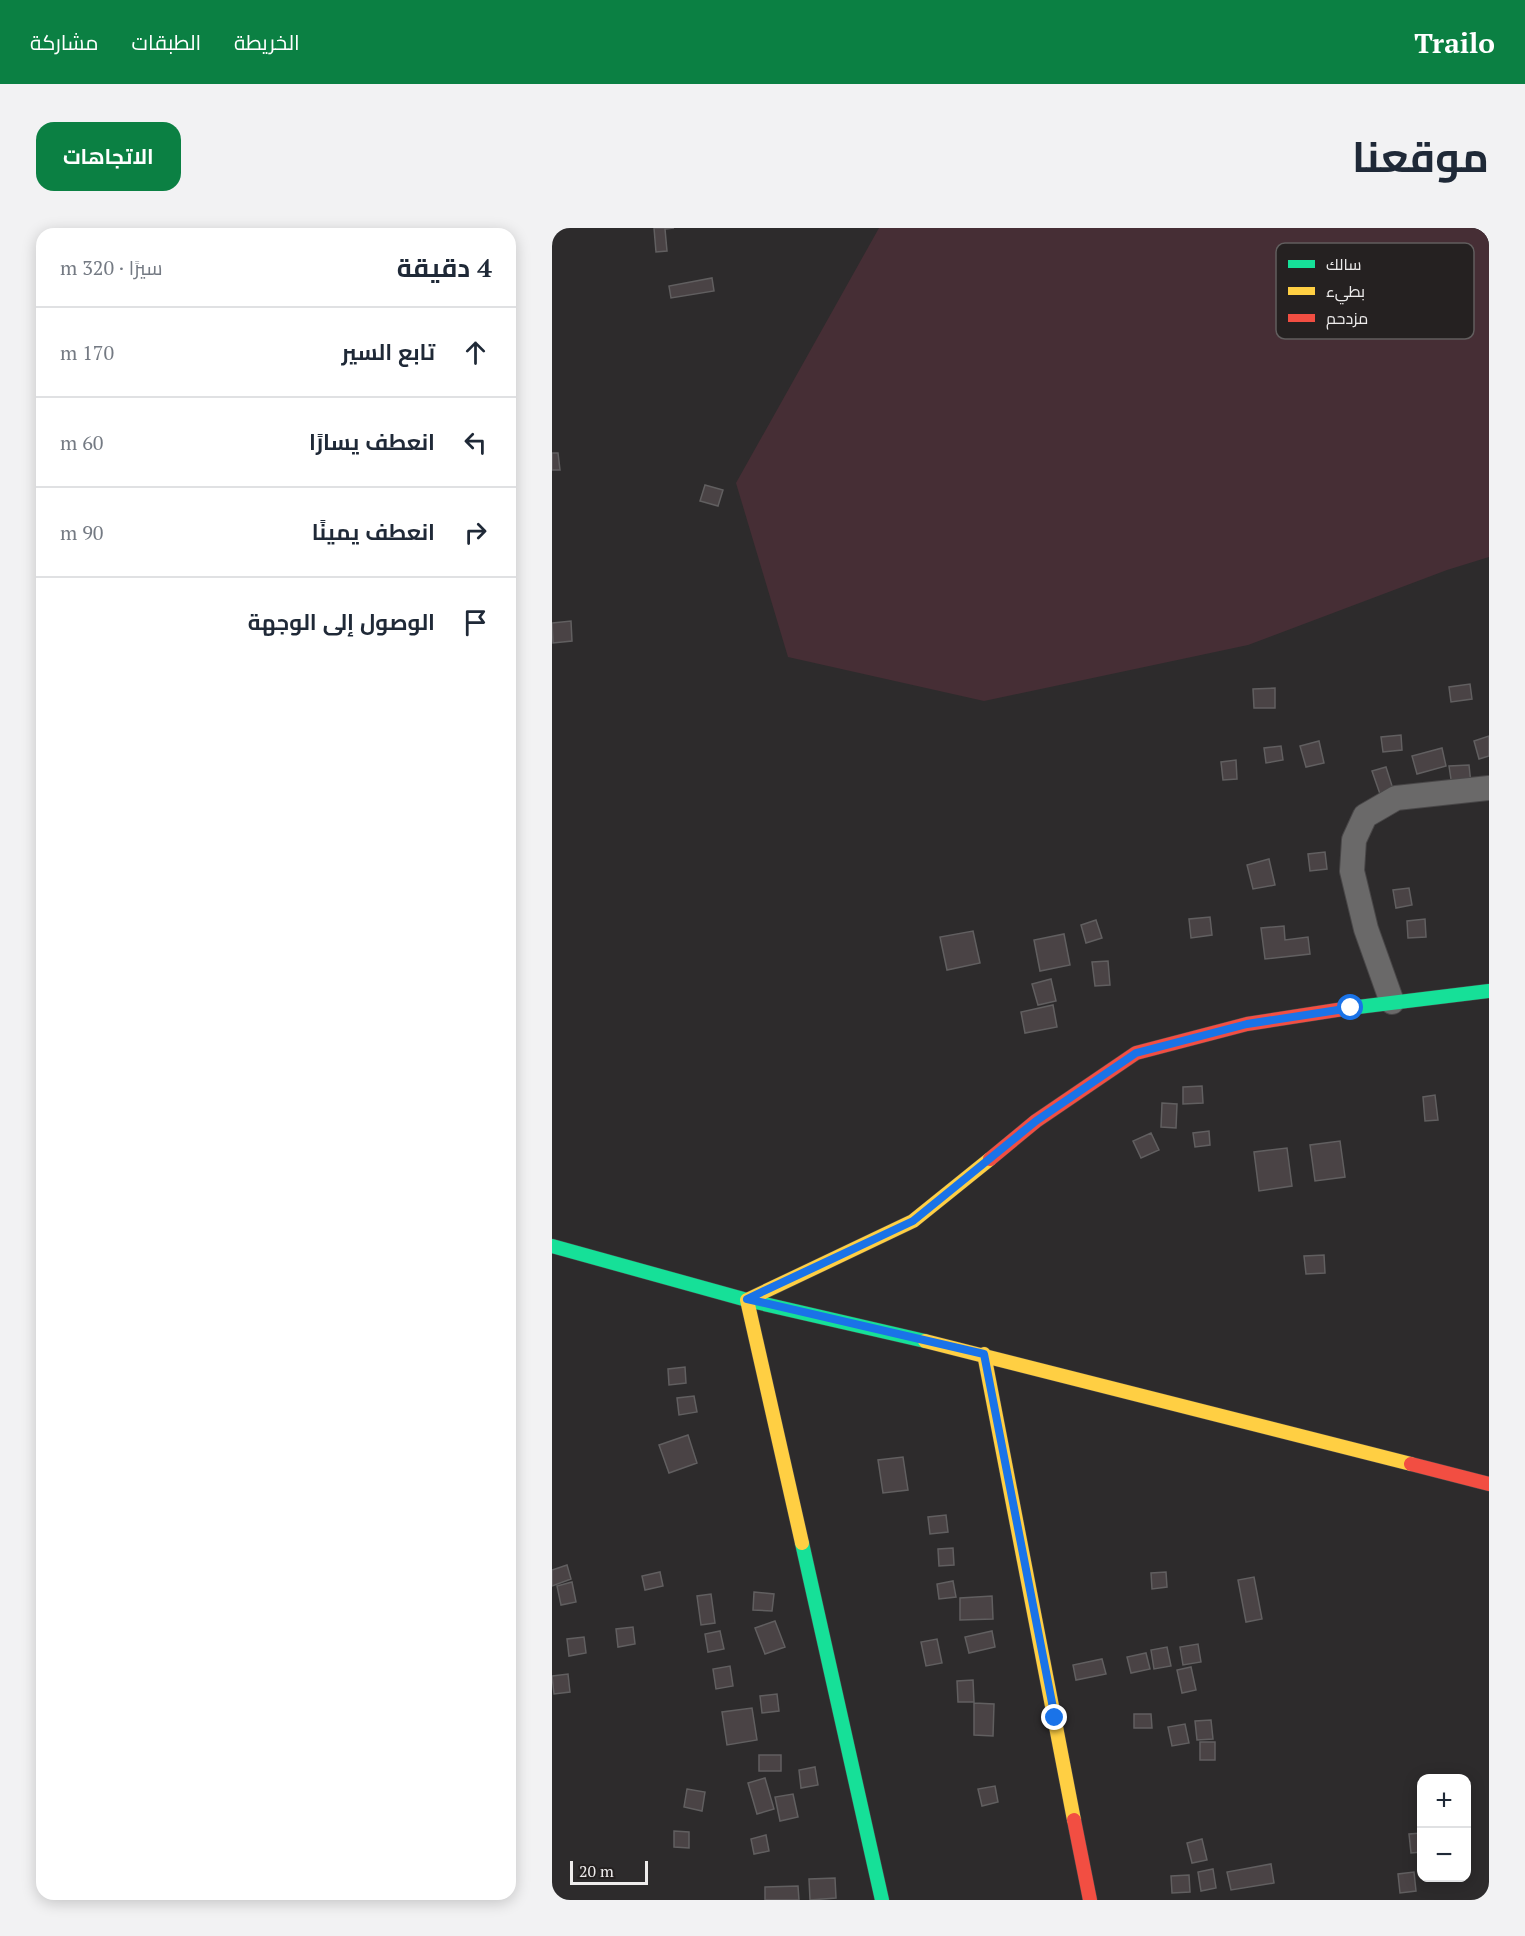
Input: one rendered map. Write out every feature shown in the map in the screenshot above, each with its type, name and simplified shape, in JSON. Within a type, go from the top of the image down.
[{"type":"main road","points":[[747,1299],[913,1221],[1036,1121],[1136,1053],[1247,1024],[1392,1002],[1489,991]]},
{"type":"main road","points":[[552,1246],[747,1299],[984,1354],[1489,1484]]},
{"type":"main road","points":[[747,1299],[882,1900]]},
{"type":"main road","points":[[984,1354],[1090,1900]]},
{"type":"street","points":[[1392,1002],[1366,929],[1352,871],[1354,840],[1365,816],[1396,798],[1489,788]]},
{"type":"shaded area","points":[[879,228],[1489,228],[1489,557],[1447,570],[1248,645],[984,701],[788,657],[736,483]]},
{"type":"building","points":[[654,228],[674,228],[665,229],[667,251],[656,252]]},
{"type":"building","points":[[712,278],[714,291],[671,298],[669,286]]},
{"type":"building","points":[[552,453],[558,453],[560,470],[552,470]]},
{"type":"building","points":[[705,485],[723,490],[718,506],[700,501]]},
{"type":"building","points":[[571,621],[572,641],[553,643],[552,623]]},
{"type":"building","points":[[1470,684],[1472,699],[1451,702],[1449,687]]},
{"type":"building","points":[[1275,688],[1275,708],[1254,708],[1253,689]]},
{"type":"building","points":[[1401,735],[1402,750],[1383,752],[1381,737]]},
{"type":"building","points":[[1489,736],[1489,756],[1479,759],[1474,741]]},
{"type":"building","points":[[1319,741],[1324,763],[1306,767],[1300,746]]},
{"type":"building","points":[[1281,746],[1283,760],[1266,763],[1264,748]]},
{"type":"building","points":[[1442,748],[1446,766],[1417,774],[1412,756]]},
{"type":"building","points":[[1236,760],[1237,779],[1223,780],[1221,762]]},
{"type":"building","points":[[1469,765],[1471,784],[1452,786],[1449,766]]},
{"type":"building","points":[[1386,767],[1393,789],[1380,794],[1372,771]]},
{"type":"building","points":[[1325,852],[1327,869],[1310,871],[1308,854]]},
{"type":"building","points":[[1269,859],[1275,885],[1253,889],[1247,865]]},
{"type":"building","points":[[1409,888],[1412,905],[1396,908],[1393,890]]},
{"type":"building","points":[[1210,917],[1212,935],[1191,938],[1189,919]]},
{"type":"building","points":[[1425,919],[1426,937],[1408,938],[1407,921]]},
{"type":"building","points":[[1096,920],[1102,938],[1086,943],[1081,925]]},
{"type":"building","points":[[1284,926],[1285,940],[1308,937],[1310,954],[1265,959],[1261,928]]},
{"type":"building","points":[[973,931],[980,963],[947,970],[940,937]]},
{"type":"building","points":[[1064,934],[1070,965],[1040,971],[1034,940]]},
{"type":"building","points":[[1108,961],[1110,985],[1095,986],[1092,962]]},
{"type":"building","points":[[1051,979],[1056,1001],[1038,1005],[1032,984]]},
{"type":"building","points":[[1053,1005],[1057,1027],[1025,1033],[1021,1012]]},
{"type":"building","points":[[1202,1086],[1203,1103],[1183,1104],[1183,1087]]},
{"type":"building","points":[[1435,1095],[1438,1120],[1425,1121],[1423,1097]]},
{"type":"building","points":[[1162,1103],[1177,1104],[1176,1128],[1161,1127]]},
{"type":"building","points":[[1209,1131],[1210,1145],[1195,1147],[1193,1133]]},
{"type":"building","points":[[1151,1133],[1159,1150],[1141,1158],[1133,1141]]},
{"type":"building","points":[[1340,1141],[1345,1177],[1315,1181],[1310,1145]]},
{"type":"building","points":[[1287,1148],[1292,1186],[1259,1191],[1254,1152]]},
{"type":"building","points":[[1324,1255],[1325,1273],[1306,1274],[1304,1256]]},
{"type":"building","points":[[685,1367],[686,1383],[669,1385],[668,1369]]},
{"type":"building","points":[[694,1396],[697,1412],[679,1415],[677,1398]]},
{"type":"building","points":[[688,1435],[697,1463],[669,1473],[659,1445]]},
{"type":"building","points":[[903,1457],[908,1490],[883,1493],[878,1460]]},
{"type":"building","points":[[946,1515],[948,1532],[930,1534],[928,1517]]},
{"type":"building","points":[[953,1548],[954,1565],[939,1566],[938,1549]]},
{"type":"building","points":[[567,1565],[571,1579],[552,1586],[552,1570]]},
{"type":"building","points":[[660,1572],[663,1586],[645,1590],[642,1576]]},
{"type":"building","points":[[1166,1572],[1167,1587],[1152,1589],[1151,1573]]},
{"type":"building","points":[[1254,1577],[1262,1619],[1246,1622],[1238,1580]]},
{"type":"building","points":[[953,1581],[956,1597],[939,1599],[937,1584]]},
{"type":"building","points":[[572,1582],[576,1602],[561,1605],[557,1586]]},
{"type":"building","points":[[754,1592],[774,1594],[772,1611],[753,1610]]},
{"type":"building","points":[[711,1594],[715,1623],[701,1625],[697,1596]]},
{"type":"building","points":[[992,1596],[993,1619],[960,1620],[960,1598]]},
{"type":"building","points":[[775,1621],[785,1647],[765,1654],[755,1628]]},
{"type":"building","points":[[633,1627],[635,1644],[618,1647],[616,1629]]},
{"type":"building","points":[[720,1631],[724,1649],[708,1652],[705,1634]]},
{"type":"building","points":[[992,1631],[995,1647],[969,1653],[965,1637]]},
{"type":"building","points":[[584,1637],[586,1653],[569,1656],[567,1639]]},
{"type":"building","points":[[937,1639],[942,1663],[926,1666],[921,1642]]},
{"type":"building","points":[[1198,1644],[1201,1662],[1183,1665],[1180,1647]]},
{"type":"building","points":[[1167,1647],[1171,1666],[1154,1669],[1151,1650]]},
{"type":"building","points":[[1146,1653],[1150,1669],[1131,1673],[1127,1657]]},
{"type":"building","points":[[1102,1659],[1106,1674],[1076,1680],[1073,1665]]},
{"type":"building","points":[[730,1666],[733,1686],[716,1689],[713,1669]]},
{"type":"building","points":[[1191,1667],[1196,1690],[1182,1693],[1177,1670]]},
{"type":"building","points":[[568,1674],[570,1692],[554,1694],[552,1676]]},
{"type":"building","points":[[973,1680],[974,1702],[958,1702],[957,1681]]},
{"type":"building","points":[[777,1694],[779,1711],[762,1713],[760,1696]]},
{"type":"building","points":[[974,1703],[994,1704],[993,1736],[974,1735]]},
{"type":"building","points":[[752,1708],[757,1740],[727,1745],[722,1712]]},
{"type":"building","points":[[1134,1714],[1151,1714],[1152,1728],[1134,1728]]},
{"type":"building","points":[[1211,1720],[1213,1739],[1197,1740],[1195,1721]]},
{"type":"building","points":[[1185,1724],[1189,1743],[1172,1746],[1168,1727]]},
{"type":"building","points":[[1200,1742],[1215,1742],[1215,1760],[1200,1760]]},
{"type":"building","points":[[759,1755],[781,1755],[781,1771],[759,1771]]},
{"type":"building","points":[[815,1767],[818,1785],[801,1788],[799,1770]]},
{"type":"building","points":[[765,1778],[774,1809],[757,1814],[748,1783]]},
{"type":"building","points":[[995,1786],[998,1802],[982,1806],[978,1789]]},
{"type":"building","points":[[687,1789],[705,1792],[702,1811],[684,1807]]},
{"type":"building","points":[[793,1794],[798,1817],[780,1821],[775,1797]]},
{"type":"building","points":[[674,1831],[689,1832],[689,1848],[674,1847]]},
{"type":"building","points":[[1417,1833],[1417,1852],[1411,1853],[1409,1834]]},
{"type":"building","points":[[766,1835],[769,1851],[754,1854],[751,1839]]},
{"type":"building","points":[[1202,1839],[1207,1860],[1192,1863],[1187,1843]]},
{"type":"building","points":[[1271,1864],[1274,1883],[1231,1890],[1227,1872]]},
{"type":"building","points":[[1213,1869],[1216,1888],[1201,1891],[1198,1872]]},
{"type":"building","points":[[1414,1872],[1416,1891],[1400,1893],[1398,1874]]},
{"type":"building","points":[[1189,1875],[1190,1892],[1172,1893],[1171,1876]]},
{"type":"building","points":[[835,1878],[836,1898],[810,1900],[809,1879]]},
{"type":"building","points":[[798,1886],[799,1900],[765,1900],[765,1887]]},
{"type":"traffic: fast","points":[[1350,1008],[1489,991]]},
{"type":"traffic: fast","points":[[552,1246],[747,1300],[925,1341]]},
{"type":"traffic: fast","points":[[802,1543],[882,1900]]},
{"type":"traffic: slow","points":[[747,1300],[913,1221],[990,1159]]},
{"type":"traffic: slow","points":[[747,1300],[802,1543]]},
{"type":"traffic: slow","points":[[925,1341],[1411,1464]]},
{"type":"traffic: slow","points":[[984,1354],[1074,1820]]},
{"type":"traffic: jam","points":[[990,1159],[1036,1121],[1136,1053],[1247,1024],[1350,1008]]},
{"type":"traffic: jam","points":[[1411,1464],[1489,1484]]},
{"type":"traffic: jam","points":[[1074,1820],[1090,1900]]},
{"type":"route","points":[[1055,1718],[984,1354],[747,1299],[913,1221],[1036,1121],[1136,1053],[1247,1024],[1351,1008]]}]
